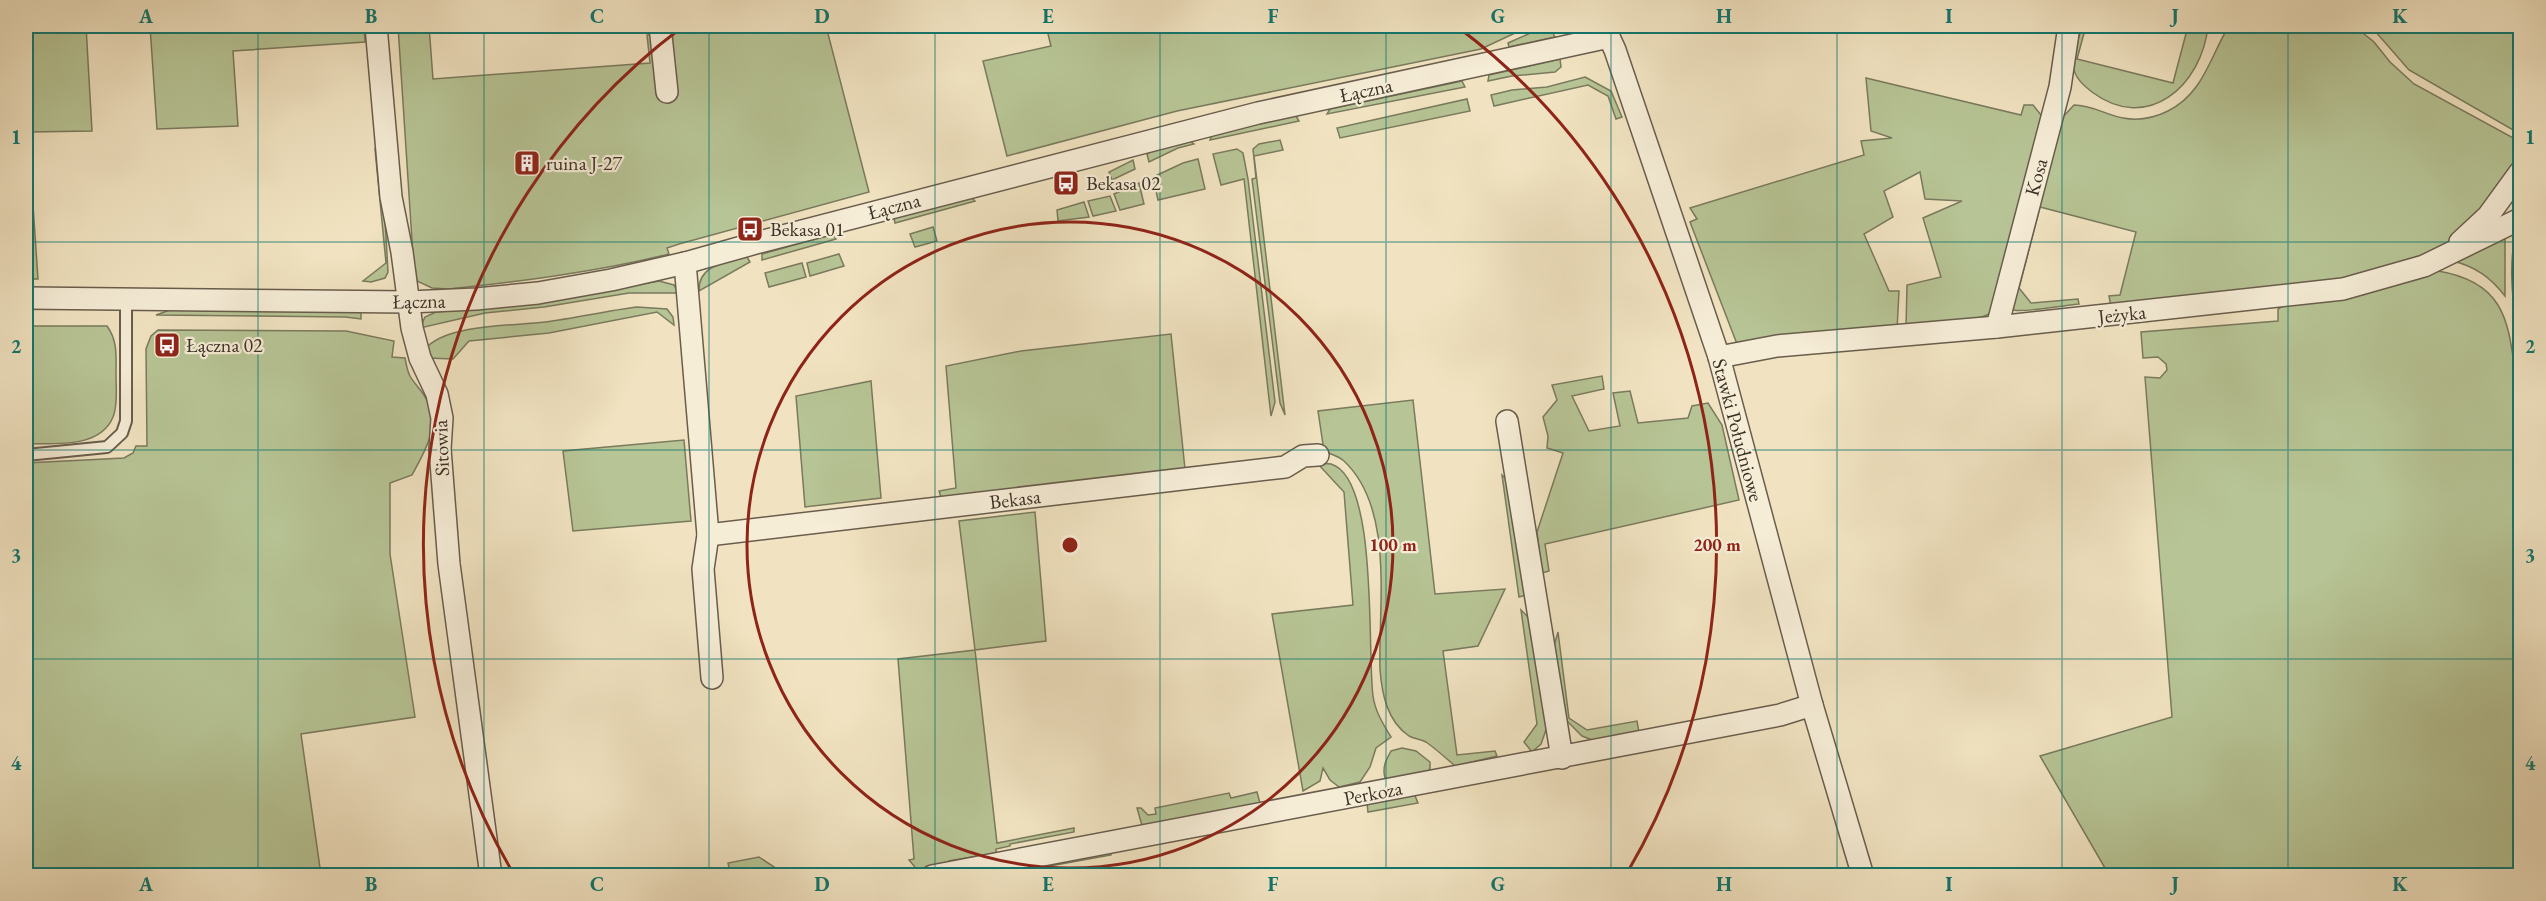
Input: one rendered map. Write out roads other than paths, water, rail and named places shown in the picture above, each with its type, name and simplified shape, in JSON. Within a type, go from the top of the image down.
[{"type":"street","name":"Sitowia","points":[[376,26],[391,197],[416,346],[424,368],[433,381],[442,418],[440,449],[447,553],[492,876]]},
{"type":"street","points":[[660,26],[667,92]]},
{"type":"street","name":"Kosa","points":[[1997,327],[2060,87],[2069,26]]},
{"type":"street","name":"Łączna","points":[[26,297],[409,302],[538,292],[611,280],[685,263],[1258,113],[1606,31]]},
{"type":"street","name":"Stawki Południowe","points":[[1606,31],[1719,357],[1812,705],[1863,876]]},
{"type":"street","points":[[2439,260],[2488,216],[2520,172]]},
{"type":"street","name":"Jeżyka","points":[[1719,357],[1777,346],[1997,327],[2343,289],[2424,266],[2517,222]]},
{"type":"street","points":[[685,263],[708,536],[702,569],[712,678]]},
{"type":"street","points":[[1507,421],[1562,758]]},
{"type":"street","name":"Bekasa","points":[[708,536],[1286,467],[1304,456],[1318,454]]},
{"type":"street","name":"Perkoza","points":[[932,876],[1562,758],[1780,715],[1812,705]]},
{"type":"lane","points":[[26,455],[107,447],[122,433],[126,421],[126,298]]},
{"type":"place","name":"ruina J-27","points":[[527,163]]},
{"type":"place","name":"Bekasa 02","points":[[1066,183]]},
{"type":"place","name":"Bekasa 01","points":[[750,229]]},
{"type":"place","name":"Łączna 02","points":[[167,345]]}]
